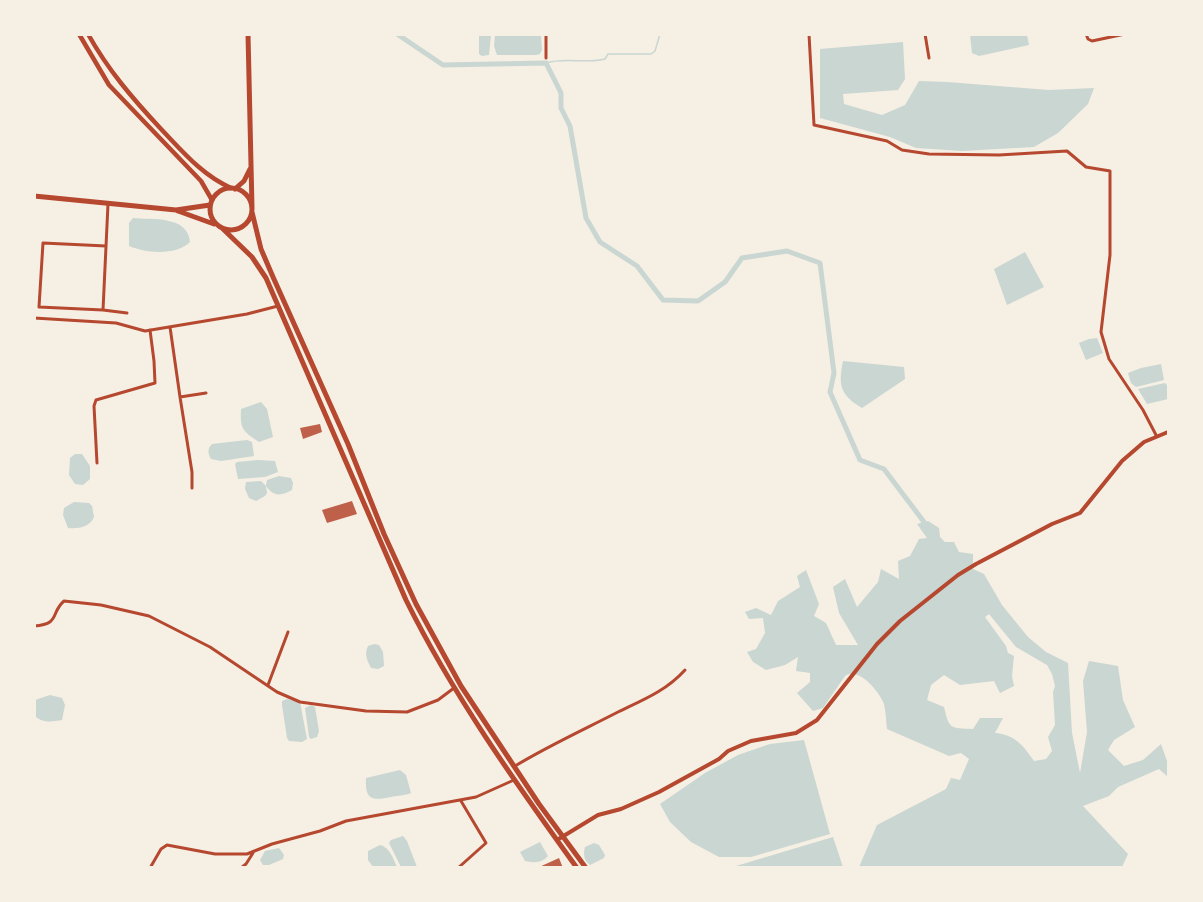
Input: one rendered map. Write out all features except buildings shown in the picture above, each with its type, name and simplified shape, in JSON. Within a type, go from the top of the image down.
[{"type":"highway","points":[[34,196],[176,210],[220,227],[234,230],[241,228],[250,219],[252,210],[248,34]]},
{"type":"highway","points":[[251,160],[246,177],[233,188],[218,193],[211,203],[211,216],[252,257],[266,278],[406,600],[428,644],[454,688],[577,867]]},
{"type":"highway","points":[[233,188],[248,197],[261,249],[416,604],[451,670],[539,804],[586,867]]},
{"type":"highway","points":[[176,210],[211,203]]},
{"type":"main road","points":[[79,34],[109,85],[201,182],[211,203]]},
{"type":"main road","points":[[88,34],[115,77],[184,154],[208,176],[233,188]]},
{"type":"street","points":[[546,34],[546,58]]},
{"type":"street","points":[[809,34],[814,125],[887,141],[902,150],[929,154],[999,155],[1067,151],[1086,166],[1110,171],[1110,255],[1101,332],[1109,359],[1143,410],[1156,435]]},
{"type":"street","points":[[925,34],[929,58]]},
{"type":"street","points":[[1086,34],[1092,41],[1125,34]]},
{"type":"street","points":[[103,310],[108,204]]},
{"type":"street","points":[[106,246],[43,243],[39,308],[127,313]]},
{"type":"street","points":[[34,318],[116,323],[145,331],[247,314],[280,306]]},
{"type":"street","points":[[170,327],[192,472],[192,488]]},
{"type":"street","points":[[96,463],[94,406],[96,400],[155,383],[150,330]]},
{"type":"street","points":[[180,397],[206,393]]},
{"type":"street","points":[[557,840],[598,815],[621,810],[660,792],[719,759],[728,751],[751,741],[796,733],[817,720],[888,632],[958,575],[1052,524],[1080,513],[1122,461],[1144,442],[1156,435],[1168,432]]},
{"type":"street","points":[[34,626],[51,623],[64,601],[101,605],[149,616],[210,647],[268,685],[300,702],[366,711],[407,712],[438,700],[454,688]]},
{"type":"street","points":[[268,685],[288,632]]},
{"type":"street","points":[[514,766],[657,694],[674,682],[685,670]]},
{"type":"street","points":[[150,867],[161,849],[167,844],[215,854],[254,852],[272,844],[301,837],[346,821],[476,797],[516,779]]},
{"type":"street","points":[[458,867],[486,843],[461,801]]},
{"type":"street","points":[[241,867],[246,864],[254,852]]},
{"type":"shaded area","points":[[479,35],[491,35],[489,55],[479,54]]},
{"type":"shaded area","points":[[495,35],[541,35],[542,50],[536,55],[497,55],[494,46]]},
{"type":"shaded area","points":[[970,35],[1027,35],[1029,45],[979,56],[972,53]]},
{"type":"shaded area","points":[[903,42],[905,79],[898,90],[843,94],[844,104],[882,115],[905,105],[919,81],[1049,90],[1094,88],[1088,104],[1058,133],[1034,147],[962,151],[916,148],[890,137],[820,118],[820,49]]},
{"type":"shaded area","points":[[133,218],[158,219],[176,223],[188,233],[190,242],[177,250],[160,252],[129,246],[129,223]]},
{"type":"shaded area","points":[[1025,252],[1044,287],[1007,305],[994,269]]},
{"type":"shaded area","points":[[1097,338],[1103,353],[1086,360],[1079,343]]},
{"type":"shaded area","points":[[843,361],[904,367],[905,379],[862,408],[849,399],[842,389]]},
{"type":"shaded area","points":[[1161,364],[1164,380],[1136,387],[1131,383],[1128,373]]},
{"type":"shaded area","points":[[1165,383],[1168,386],[1168,399],[1147,404],[1138,389]]},
{"type":"shaded area","points":[[261,402],[267,409],[273,437],[259,442],[242,426],[241,409]]},
{"type":"shaded area","points":[[247,440],[252,442],[254,456],[221,461],[210,457],[209,450],[212,444]]},
{"type":"shaded area","points":[[75,454],[82,454],[90,466],[90,479],[83,485],[75,484],[69,475],[70,458]]},
{"type":"shaded area","points":[[275,461],[278,472],[265,477],[238,479],[235,464],[237,462]]},
{"type":"shaded area","points":[[279,476],[291,478],[293,483],[292,490],[281,494],[275,494],[266,486],[267,480]]},
{"type":"shaded area","points":[[261,481],[266,486],[265,496],[256,501],[249,498],[245,489],[246,482]]},
{"type":"shaded area","points":[[74,502],[89,503],[92,506],[94,517],[83,527],[68,528],[63,515],[64,508]]},
{"type":"shaded area","points":[[928,521],[939,528],[940,537],[945,542],[954,542],[959,552],[973,554],[973,569],[984,574],[1002,605],[1028,637],[1046,652],[1068,663],[1072,733],[1080,773],[1087,732],[1083,681],[1089,661],[1118,666],[1123,700],[1135,727],[1114,740],[1108,750],[1124,766],[1143,760],[1161,744],[1168,764],[1168,777],[1159,769],[1118,787],[1109,796],[1083,806],[1128,854],[1122,867],[859,867],[877,825],[946,789],[951,778],[960,780],[969,759],[961,753],[949,756],[887,729],[882,699],[868,682],[856,675],[845,676],[823,708],[813,711],[797,693],[810,682],[810,673],[796,671],[798,657],[785,665],[766,670],[753,662],[747,652],[756,649],[765,633],[763,618],[749,619],[745,612],[756,608],[771,615],[778,601],[800,587],[797,576],[806,570],[819,604],[814,616],[826,623],[836,645],[858,645],[839,613],[833,587],[845,579],[857,607],[878,582],[881,569],[899,579],[898,561],[910,556],[919,539],[927,538],[917,524]],"holes":[[[989,614],[1016,647],[1047,665],[1052,674],[1055,686],[1053,692],[1055,725],[1048,737],[1052,751],[1046,759],[1034,761],[1013,738],[995,733],[1003,718],[980,718],[973,729],[955,727],[947,720],[944,707],[927,700],[931,685],[944,675],[960,685],[994,681],[1000,693],[1014,686],[1012,676],[1014,656],[1008,653],[1006,646],[985,617]]]},
{"type":"shaded area","points":[[379,645],[383,652],[384,666],[378,669],[371,668],[366,657],[368,646]]},
{"type":"shaded area","points":[[50,695],[62,698],[65,705],[62,720],[47,721],[35,716],[35,700]]},
{"type":"shaded area","points":[[287,699],[300,702],[307,739],[302,742],[289,741],[287,738],[282,701]]},
{"type":"shaded area","points":[[311,705],[315,707],[319,731],[317,737],[311,739],[305,708]]},
{"type":"shaded area","points":[[804,740],[830,834],[751,857],[719,857],[691,842],[670,822],[660,804],[705,773],[738,755],[770,744]]},
{"type":"shaded area","points":[[400,770],[406,775],[411,793],[379,799],[368,795],[366,778]]},
{"type":"shaded area","points":[[403,836],[417,867],[401,867],[389,843]]},
{"type":"shaded area","points":[[833,837],[843,867],[736,866]]},
{"type":"shaded area","points":[[540,842],[548,856],[538,862],[525,861],[520,852]]},
{"type":"shaded area","points":[[594,843],[599,845],[605,855],[604,858],[590,865],[585,859],[584,850],[585,847]]},
{"type":"shaded area","points":[[380,845],[389,851],[397,867],[373,867],[368,860],[368,851]]},
{"type":"shaded area","points":[[279,848],[284,855],[283,859],[263,865],[260,860],[265,851]]},
{"type":"waterway","points":[[397,34],[443,65],[546,63],[561,93],[561,108],[570,126],[586,218],[600,242],[637,266],[663,300],[698,301],[725,282],[742,258],[787,251],[820,263],[834,373],[830,392],[860,460],[884,469],[924,522]]},
{"type":"waterway","points":[[546,63],[605,59],[608,54],[651,54],[655,51],[660,34]]}]
